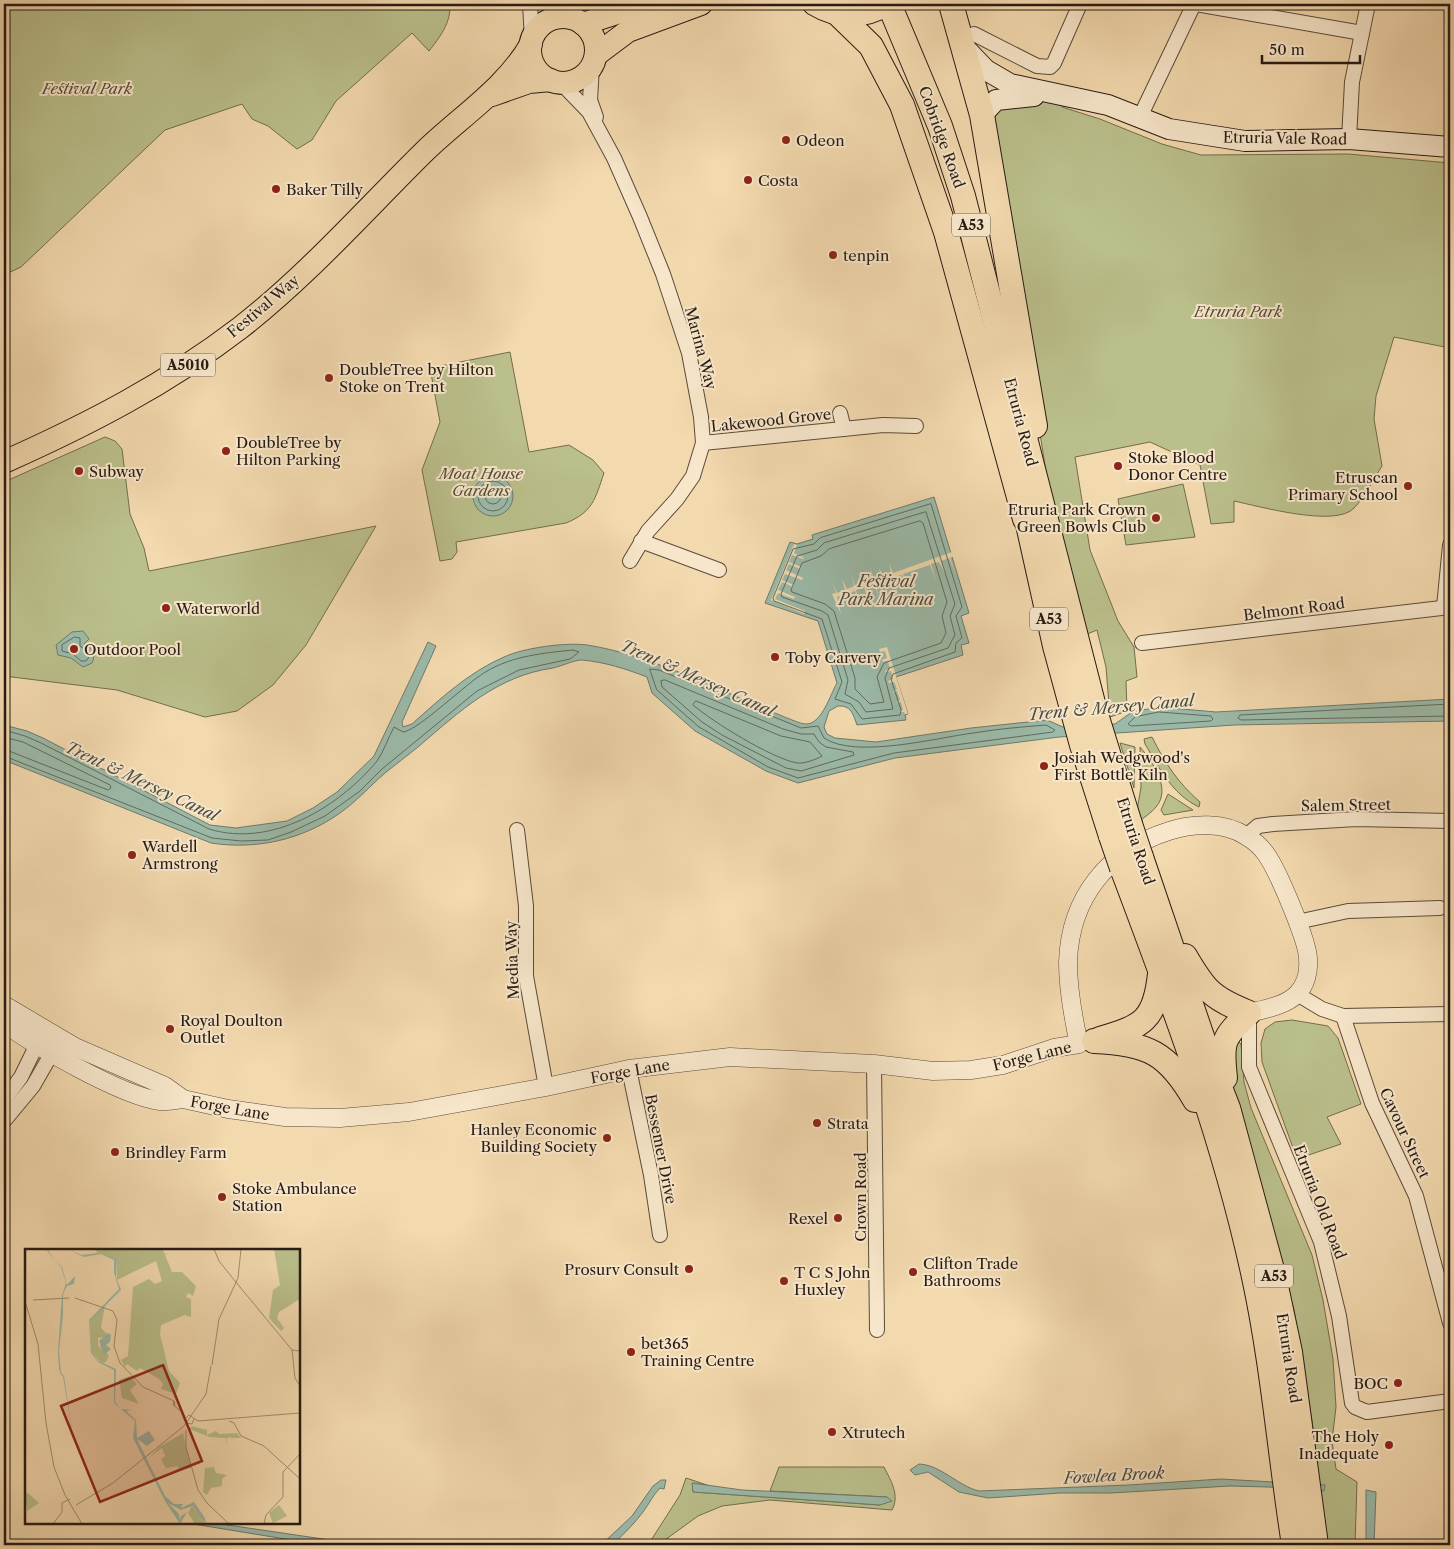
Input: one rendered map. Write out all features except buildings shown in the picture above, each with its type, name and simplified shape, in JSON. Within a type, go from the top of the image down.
[{"type":"highway","name":"Cobridge Road","points":[[888,4],[940,126],[963,196],[1005,362]]},
{"type":"highway","points":[[951,4],[968,39],[1029,380],[1036,519]]},
{"type":"highway","points":[[826,9],[871,46],[902,105],[946,232],[1036,519]]},
{"type":"highway","name":"Etruria Road","points":[[1005,362],[1036,519],[1085,714],[1106,746],[1120,830]]},
{"type":"highway","name":"Etruria Road","points":[[1085,714],[1082,744],[1120,830],[1131,862],[1160,970],[1220,1145],[1253,1274],[1292,1450],[1301,1517],[1316,1545]]},
{"type":"highway","name":"Etruria Road","points":[[1131,862],[1160,911],[1228,1108],[1274,1277],[1290,1352],[1292,1450]]},
{"type":"highway","points":[[1160,911],[1202,985],[1215,998],[1248,1013],[1231,1029],[1222,1049],[1228,1108]]},
{"type":"highway","points":[[1086,1042],[1137,1026],[1151,1014],[1158,998],[1160,970]]},
{"type":"highway","points":[[1086,1042],[1120,1042],[1145,1048],[1165,1061],[1180,1074],[1220,1145]]},
{"type":"highway","name":"Etruria Road","points":[[1294,1545],[1301,1517]]},
{"type":"main road","name":"A5010","points":[[532,42],[540,27],[549,20],[569,15],[644,4]]},
{"type":"main road","name":"A5010","points":[[556,81],[577,80],[594,61],[628,30],[701,4]]},
{"type":"main road","points":[[796,4],[864,14],[888,4]]},
{"type":"main road","points":[[569,15],[591,33],[596,44],[594,61]]},
{"type":"main road","points":[[968,39],[986,70],[1002,80],[1010,84],[1066,95]]},
{"type":"main road","points":[[532,42],[533,62],[539,72],[556,81]]},
{"type":"main road","name":"Festival Way","points":[[4,462],[69,433],[117,408],[176,373],[240,328],[296,280],[434,143],[485,99],[513,70],[532,42]]},
{"type":"main road","name":"Festival Way","points":[[485,99],[529,82],[556,81]]},
{"type":"main road","points":[[982,115],[991,103],[1003,98],[1066,95]]},
{"type":"main road","name":"Etruria Vale Road","points":[[1066,95],[1108,105],[1169,129],[1245,141],[1349,139],[1450,147]]},
{"type":"street","points":[[530,4],[532,42]]},
{"type":"street","points":[[968,39],[1011,61],[1041,68],[1050,66],[1054,63],[1080,4]]},
{"type":"street","points":[[1140,117],[1195,4],[1362,33]]},
{"type":"street","points":[[1349,139],[1352,82],[1368,4]]},
{"type":"street","name":"Marina Way","points":[[594,61],[590,100],[602,134],[663,274],[692,365],[701,417],[703,443],[692,476],[677,499],[641,541],[630,562]]},
{"type":"street","name":"Marina Way","points":[[556,81],[589,112],[602,134]]},
{"type":"street","name":"Lakewood Grove","points":[[840,413],[844,430]]},
{"type":"street","name":"Lakewood Grove","points":[[703,443],[883,425],[916,426]]},
{"type":"street","points":[[641,541],[719,570]]},
{"type":"street","points":[[1447,607],[1450,545]]},
{"type":"street","name":"Belmont Road","points":[[1142,643],[1447,607]]},
{"type":"street","name":"Salem Street","points":[[1246,836],[1258,826],[1273,824],[1356,819],[1450,821]]},
{"type":"street","points":[[1086,1042],[1070,997],[1068,961],[1070,942],[1079,908],[1111,862],[1128,848],[1153,836],[1179,828],[1216,826],[1230,829],[1246,836],[1266,853],[1297,922],[1308,957],[1307,975],[1297,994],[1285,1002],[1248,1013]]},
{"type":"street","name":"Media Way","points":[[517,830],[526,906],[526,976],[546,1087]]},
{"type":"street","points":[[1297,922],[1348,911],[1440,908]]},
{"type":"street","points":[[1297,994],[1322,1009],[1343,1016],[1450,1014]]},
{"type":"street","name":"Forge Lane","points":[[4,1005],[48,1042]]},
{"type":"street","name":"Etruria Old Road","points":[[1248,1013],[1249,1067],[1321,1242],[1339,1316],[1349,1397],[1355,1407],[1367,1412],[1450,1401]]},
{"type":"street","name":"Cavour Street","points":[[1343,1016],[1372,1103],[1416,1196],[1450,1323]]},
{"type":"street","name":"Forge Lane","points":[[4,1023],[48,1042],[100,1059],[165,1086],[183,1099],[228,1109],[286,1117],[340,1118],[409,1112],[546,1087],[629,1069],[730,1057],[874,1064],[933,1071],[972,1070],[1004,1065],[1054,1048],[1086,1042]]},
{"type":"street","points":[[4,1100],[48,1042]]},
{"type":"street","points":[[4,1122],[33,1086],[48,1042]]},
{"type":"street","name":"Crown Road","points":[[874,1064],[877,1330]]},
{"type":"street","name":"Bessemer Drive","points":[[629,1069],[660,1235]]},
{"type":"green space","name":"Festival Park","points":[[4,4],[450,4],[450,11],[447,24],[429,51],[412,33],[336,101],[312,140],[297,149],[268,126],[252,119],[242,104],[165,130],[21,267],[4,275]]},
{"type":"green space","name":"Etruria Park","points":[[1066,95],[1062,107],[1100,119],[1162,144],[1201,155],[1348,154],[1450,163],[1450,348],[1394,337],[1376,396],[1374,419],[1382,466],[1354,508],[1345,514],[1314,516],[1278,511],[1234,501],[1234,522],[1211,524],[1200,465],[1150,442],[1075,457],[1090,550],[1118,621],[1134,647],[1137,677],[1126,681],[1127,711],[1110,717],[1106,667],[1097,630],[1085,635],[1048,485],[992,124],[997,107]]},
{"type":"green space","name":"Moat House Gardens","points":[[510,352],[529,452],[569,445],[593,460],[604,473],[592,504],[575,519],[566,523],[456,542],[457,552],[452,559],[440,561],[422,470],[440,422],[430,368]]},
{"type":"green space","name":"Waterworld","points":[[105,437],[115,441],[122,449],[130,514],[144,548],[149,571],[376,526],[306,645],[273,685],[237,711],[205,717],[117,690],[4,676],[4,482]]},
{"type":"green space","name":"Etruria Park Crown Green Bowls Club","points":[[1183,484],[1195,537],[1126,545],[1118,499]]},
{"type":"green space","points":[[1152,737],[1173,772],[1200,802],[1199,807],[1181,795],[1168,780],[1145,744],[1144,739]]},
{"type":"green space","points":[[1120,743],[1135,747],[1134,788]]},
{"type":"green space","points":[[1140,747],[1155,767],[1162,792],[1156,807],[1141,820],[1137,810],[1141,787]]},
{"type":"green space","points":[[1168,794],[1193,810],[1164,815],[1161,810]]},
{"type":"green space","points":[[1292,1020],[1328,1026],[1338,1038],[1361,1104],[1327,1117],[1341,1144],[1297,1159],[1262,1062],[1261,1043],[1265,1029],[1275,1022]]},
{"type":"green space","points":[[1237,1040],[1241,1044],[1244,1082],[1251,1108],[1312,1255],[1323,1300],[1333,1359],[1336,1407],[1332,1441],[1336,1469],[1357,1482],[1355,1545],[1330,1545],[1324,1531],[1312,1421],[1294,1310],[1232,1087],[1230,1042]]},
{"type":"green space","points":[[779,1467],[884,1467],[895,1493],[892,1510],[770,1500],[722,1506],[698,1516],[658,1545],[648,1545],[680,1495],[686,1478],[710,1486],[693,1483],[693,1492],[880,1505],[887,1497],[770,1491]]},
{"type":"water","points":[[493,476],[507,482],[513,496],[507,510],[493,516],[479,510],[473,496],[479,482]]},
{"type":"water","name":"Festival Park Marina","points":[[934,497],[969,613],[961,616],[969,643],[961,645],[963,655],[896,677],[908,714],[905,715],[906,720],[857,725],[849,709],[838,706],[829,711],[824,727],[827,734],[835,738],[876,742],[971,728],[1047,720],[1063,727],[1115,724],[1132,712],[1159,707],[1216,712],[1450,699],[1450,721],[1234,725],[1059,737],[895,758],[798,783],[766,771],[695,731],[652,693],[647,677],[607,664],[579,660],[514,679],[480,697],[385,773],[340,813],[325,822],[310,830],[278,841],[245,845],[211,843],[4,760],[4,725],[27,731],[43,738],[210,825],[236,828],[287,821],[313,808],[337,792],[374,756],[428,642],[436,646],[402,722],[403,727],[412,724],[455,687],[491,663],[522,651],[568,644],[587,645],[637,657],[688,676],[799,723],[807,724],[817,719],[821,714],[837,683],[818,621],[765,603],[790,542],[797,544],[813,539],[812,535]]},
{"type":"water","name":"Outdoor Pool","points":[[83,631],[89,639],[84,644],[92,649],[94,657],[92,663],[83,667],[71,658],[58,655],[56,645],[72,632]]},
{"type":"water","points":[[919,1464],[935,1468],[964,1485],[979,1491],[1221,1479],[1325,1485],[1324,1491],[1230,1486],[988,1498],[959,1492],[928,1472],[915,1475],[910,1470]]},
{"type":"water","points":[[661,1480],[666,1480],[664,1489],[660,1488],[632,1525],[612,1545],[601,1545],[632,1516],[653,1486]]},
{"type":"water","points":[[692,1483],[742,1490],[887,1497],[892,1501],[880,1505],[693,1492]]},
{"type":"water","points":[[1366,1490],[1376,1492],[1374,1545],[1366,1545]]},
{"type":"water","points":[[193,1524],[221,1524],[364,1545],[322,1545]]},
{"type":"pier","points":[[794,544],[797,545],[794,553],[804,558],[792,555],[789,562],[801,567],[800,569],[789,564],[786,570],[803,578],[802,580],[785,574],[782,580],[794,585],[793,587],[782,582],[778,590],[795,597],[794,599],[778,593],[775,599],[805,611],[804,614],[771,600]]},
{"type":"pier","points":[[952,552],[954,556],[950,558],[956,574],[949,558],[941,561],[947,577],[939,562],[931,564],[936,581],[930,565],[903,574],[907,590],[902,575],[893,577],[898,594],[892,578],[884,580],[888,597],[883,581],[875,583],[880,600],[874,584],[866,587],[870,604],[864,587],[856,590],[860,607],[855,591],[846,594],[851,610],[845,594],[837,597],[841,614],[832,594],[836,593],[832,582],[837,593],[845,590],[842,579],[847,589],[854,586],[851,575],[855,586],[873,580],[870,568],[874,579],[882,577],[878,566],[883,576],[891,573],[889,563],[893,573]]},
{"type":"pier","points":[[887,647],[908,714],[899,712],[903,710],[901,702],[896,703],[900,700],[897,691],[892,693],[897,689],[894,682],[889,683],[888,681],[893,679],[891,671],[885,671],[890,669],[888,661],[883,662],[882,660],[887,658],[885,651],[880,652],[879,649]]},
{"type":"place","name":"Odeon","points":[[786,140]]},
{"type":"place","name":"Costa","points":[[748,180]]},
{"type":"place","name":"Baker Tilly","points":[[276,189]]},
{"type":"place","name":"tenpin","points":[[833,255]]},
{"type":"place","name":"DoubleTree by Hilton Stoke on Trent","points":[[329,378]]},
{"type":"place","name":"DoubleTree by Hilton Parking","points":[[226,451]]},
{"type":"place","name":"Stoke Blood Donor Centre","points":[[1118,466]]},
{"type":"place","name":"Subway","points":[[79,471]]},
{"type":"place","name":"Etruscan Primary School","points":[[1408,486]]},
{"type":"place","name":"Etruria Park Crown Green Bowls Club","points":[[1156,518]]},
{"type":"place","name":"Waterworld","points":[[166,608]]},
{"type":"place","name":"Outdoor Pool","points":[[74,649]]},
{"type":"place","name":"Toby Carvery","points":[[775,657]]},
{"type":"place","name":"Josiah Wedgwood's First Bottle Kiln","points":[[1044,766]]},
{"type":"place","name":"Wardell Armstrong","points":[[132,855]]},
{"type":"place","name":"Royal Doulton Outlet","points":[[170,1029]]},
{"type":"place","name":"Strata","points":[[817,1123]]},
{"type":"place","name":"Hanley Economic Building Society","points":[[607,1138]]},
{"type":"place","name":"Brindley Farm","points":[[115,1152]]},
{"type":"place","name":"Stoke Ambulance Station","points":[[222,1197]]},
{"type":"place","name":"Rexel","points":[[838,1218]]},
{"type":"place","name":"Prosurv Consult","points":[[689,1269]]},
{"type":"place","name":"Clifton Trade Bathrooms","points":[[913,1272]]},
{"type":"place","name":"T C S John Huxley","points":[[784,1281]]},
{"type":"place","name":"bet365 Training Centre","points":[[631,1352]]},
{"type":"place","name":"BOC","points":[[1398,1383]]},
{"type":"place","name":"Xtrutech","points":[[832,1432]]},
{"type":"place","name":"The Holy Inadequate","points":[[1389,1445]]},
{"type":"water label","name":"Trent & Mersey Canal","points":[[698,678]]},
{"type":"water label","name":"Trent & Mersey Canal","points":[[1111,707]]},
{"type":"water label","name":"Trent & Mersey Canal","points":[[142,781]]},
{"type":"water label","name":"Fowlea Brook","points":[[1114,1475]]}]
